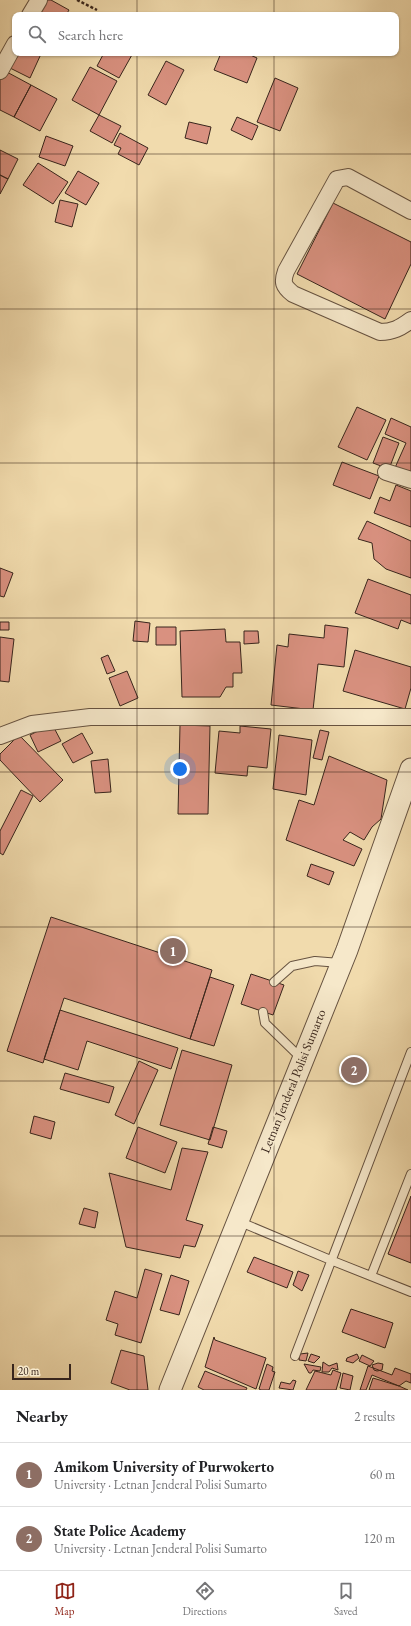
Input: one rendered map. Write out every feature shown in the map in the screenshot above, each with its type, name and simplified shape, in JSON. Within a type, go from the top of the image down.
[{"type":"street","points":[[32,12],[39,0]]},
{"type":"street","points":[[0,71],[12,49]]},
{"type":"street","points":[[411,211],[348,177],[337,179],[286,271],[283,281],[285,287],[293,294],[380,332],[390,332],[399,329],[411,320]]},
{"type":"street","points":[[386,472],[411,480]]},
{"type":"street","points":[[0,736],[32,724],[90,717],[411,717]]},
{"type":"street","name":"Letnan Jenderal Polisi Sumarto","points":[[170,1390],[341,963],[410,776]]},
{"type":"lane","points":[[274,982],[292,966],[315,961],[341,963]]},
{"type":"lane","points":[[263,1012],[265,1023],[282,1042],[302,1059]]},
{"type":"lane","points":[[295,1356],[333,1261],[411,1052]]},
{"type":"lane","points":[[371,1276],[411,1174]]},
{"type":"lane","points":[[237,1220],[411,1292]]},
{"type":"path","points":[[77,0],[97,10]]},
{"type":"building","points":[[45,0],[51,0],[69,10],[68,12],[39,12]]},
{"type":"building","points":[[14,56],[40,56],[30,78],[8,67]]},
{"type":"building","points":[[102,56],[131,56],[119,78],[97,66]]},
{"type":"building","points":[[220,56],[253,56],[257,58],[247,83],[214,70]]},
{"type":"building","points":[[166,61],[184,70],[166,105],[148,95]]},
{"type":"building","points":[[90,67],[117,81],[99,115],[72,100]]},
{"type":"building","points":[[5,71],[31,85],[14,117],[0,110],[0,80]]},
{"type":"building","points":[[275,78],[298,88],[280,131],[257,122]]},
{"type":"building","points":[[31,85],[57,99],[40,131],[14,117]]},
{"type":"building","points":[[99,115],[121,126],[112,143],[90,131]]},
{"type":"building","points":[[237,117],[258,126],[252,140],[231,130]]},
{"type":"building","points":[[189,122],[211,127],[207,144],[185,138]]},
{"type":"building","points":[[120,133],[148,148],[139,165],[118,154],[121,148],[114,145]]},
{"type":"building","points":[[46,136],[73,146],[65,166],[39,157]]},
{"type":"building","points":[[0,150],[18,159],[8,179],[0,175]]},
{"type":"building","points":[[38,163],[68,182],[53,204],[23,185]]},
{"type":"building","points":[[78,171],[99,183],[86,205],[65,193]]},
{"type":"building","points":[[0,175],[8,179],[0,194]]},
{"type":"building","points":[[60,200],[78,204],[72,227],[55,222]]},
{"type":"building","points":[[333,203],[411,242],[411,264],[385,319],[297,274]]},
{"type":"building","points":[[357,407],[386,420],[367,460],[338,447]]},
{"type":"building","points":[[391,418],[411,427],[411,477],[394,470],[406,443],[385,434]]},
{"type":"building","points":[[383,437],[399,443],[389,469],[373,463]]},
{"type":"building","points":[[342,462],[379,476],[370,499],[333,485]]},
{"type":"building","points":[[396,485],[411,491],[411,527],[374,513],[380,497],[390,501]]},
{"type":"building","points":[[367,521],[411,541],[411,578],[386,569],[374,559],[372,543],[358,539]]},
{"type":"building","points":[[0,568],[13,573],[4,597],[0,596]]},
{"type":"building","points":[[368,579],[411,595],[411,624],[401,620],[398,629],[355,613]]},
{"type":"building","points":[[135,621],[150,623],[148,642],[133,641]]},
{"type":"building","points":[[0,622],[9,622],[9,630],[0,630]]},
{"type":"building","points":[[325,625],[348,628],[344,667],[318,664],[313,710],[271,705],[277,645],[288,647],[289,634],[324,638]]},
{"type":"building","points":[[156,627],[176,627],[176,645],[156,645]]},
{"type":"building","points":[[225,629],[226,642],[240,642],[242,673],[233,673],[233,687],[226,687],[220,697],[182,697],[180,631]]},
{"type":"building","points":[[244,631],[258,631],[259,643],[244,644]]},
{"type":"building","points":[[0,637],[14,639],[9,682],[0,681]]},
{"type":"building","points":[[355,650],[411,667],[411,688],[405,709],[343,691]]},
{"type":"building","points":[[108,655],[115,671],[107,674],[101,658]]},
{"type":"building","points":[[127,671],[138,698],[120,706],[109,678]]},
{"type":"building","points":[[52,724],[61,741],[38,752],[30,735]]},
{"type":"building","points":[[180,725],[210,726],[208,814],[178,814]]},
{"type":"building","points":[[240,726],[271,729],[267,768],[248,766],[247,776],[215,773],[219,731],[240,733]]},
{"type":"building","points":[[320,730],[329,732],[322,760],[313,758]]},
{"type":"building","points":[[82,733],[93,753],[73,763],[62,744]]},
{"type":"building","points":[[19,735],[63,780],[40,802],[0,760],[0,754]]},
{"type":"building","points":[[279,735],[312,740],[306,795],[273,789]]},
{"type":"building","points":[[329,756],[387,780],[381,819],[372,827],[364,840],[350,832],[343,840],[362,849],[354,866],[286,840],[299,800],[314,805]]},
{"type":"building","points":[[108,759],[111,792],[95,793],[91,761]]},
{"type":"building","points":[[21,790],[33,796],[3,855],[0,853],[0,831]]},
{"type":"building","points":[[311,864],[334,872],[329,885],[307,876]]},
{"type":"building","points":[[51,917],[212,970],[190,1039],[64,998],[43,1063],[7,1051]]},
{"type":"building","points":[[251,974],[284,985],[273,1015],[241,1004]]},
{"type":"building","points":[[210,977],[234,985],[214,1046],[190,1039]]},
{"type":"building","points":[[60,1010],[178,1048],[171,1069],[87,1041],[78,1070],[44,1059]]},
{"type":"building","points":[[182,1050],[232,1065],[210,1140],[160,1125]]},
{"type":"building","points":[[139,1061],[158,1070],[134,1124],[115,1115]]},
{"type":"building","points":[[65,1073],[114,1087],[109,1103],[60,1089]]},
{"type":"building","points":[[34,1116],[55,1122],[51,1139],[30,1133]]},
{"type":"building","points":[[138,1127],[177,1142],[165,1173],[126,1158]]},
{"type":"building","points":[[213,1127],[227,1131],[222,1148],[208,1144]]},
{"type":"building","points":[[182,1148],[208,1152],[186,1220],[203,1225],[195,1247],[184,1245],[180,1258],[126,1247],[109,1173],[171,1190]]},
{"type":"building","points":[[411,1196],[411,1263],[388,1254]]},
{"type":"building","points":[[84,1208],[98,1212],[95,1228],[79,1224]]},
{"type":"building","points":[[254,1257],[293,1272],[287,1288],[247,1272]]},
{"type":"building","points":[[145,1269],[162,1274],[141,1343],[115,1335],[118,1324],[106,1320],[115,1291],[137,1298]]},
{"type":"building","points":[[298,1271],[309,1275],[302,1291],[293,1285]]},
{"type":"building","points":[[171,1275],[189,1281],[179,1315],[160,1310]]},
{"type":"building","points":[[351,1309],[393,1323],[385,1348],[342,1332]]},
{"type":"building","points":[[214,1337],[215,1340],[266,1358],[256,1389],[205,1367]]},
{"type":"building","points":[[121,1350],[144,1356],[148,1390],[130,1390],[111,1383]]},
{"type":"building","points":[[308,1353],[306,1361],[299,1360],[300,1354]]},
{"type":"building","points":[[311,1354],[320,1357],[314,1363],[308,1361]]},
{"type":"building","points":[[357,1354],[359,1358],[353,1363],[346,1361],[347,1358]]},
{"type":"building","points":[[362,1355],[374,1361],[370,1366],[359,1361]]},
{"type":"building","points":[[323,1362],[329,1366],[337,1363],[338,1370],[332,1368],[329,1372],[322,1372]]},
{"type":"building","points":[[378,1363],[383,1364],[382,1370],[374,1370],[372,1365]]},
{"type":"building","points":[[267,1364],[273,1367],[272,1371],[275,1372],[269,1390],[261,1390],[259,1389]]},
{"type":"building","points":[[304,1364],[321,1367],[320,1371],[313,1370],[309,1373]]},
{"type":"building","points":[[368,1366],[392,1375],[395,1368],[411,1374],[411,1383],[406,1381],[399,1386],[372,1375],[366,1390],[360,1390]]},
{"type":"building","points":[[333,1370],[341,1373],[336,1390],[306,1390],[315,1371],[331,1375]]},
{"type":"building","points":[[205,1371],[247,1388],[246,1390],[204,1390],[198,1387]]},
{"type":"building","points":[[343,1373],[353,1376],[350,1390],[340,1388]]},
{"type":"building","points":[[373,1378],[399,1386],[408,1390],[369,1390]]},
{"type":"building","points":[[293,1380],[296,1381],[293,1390],[279,1388],[281,1382],[290,1384]]},
{"type":"place","name":"Amikom University of Purwokerto","points":[[173,951]]},
{"type":"place","name":"State Police Academy","points":[[354,1070]]}]
